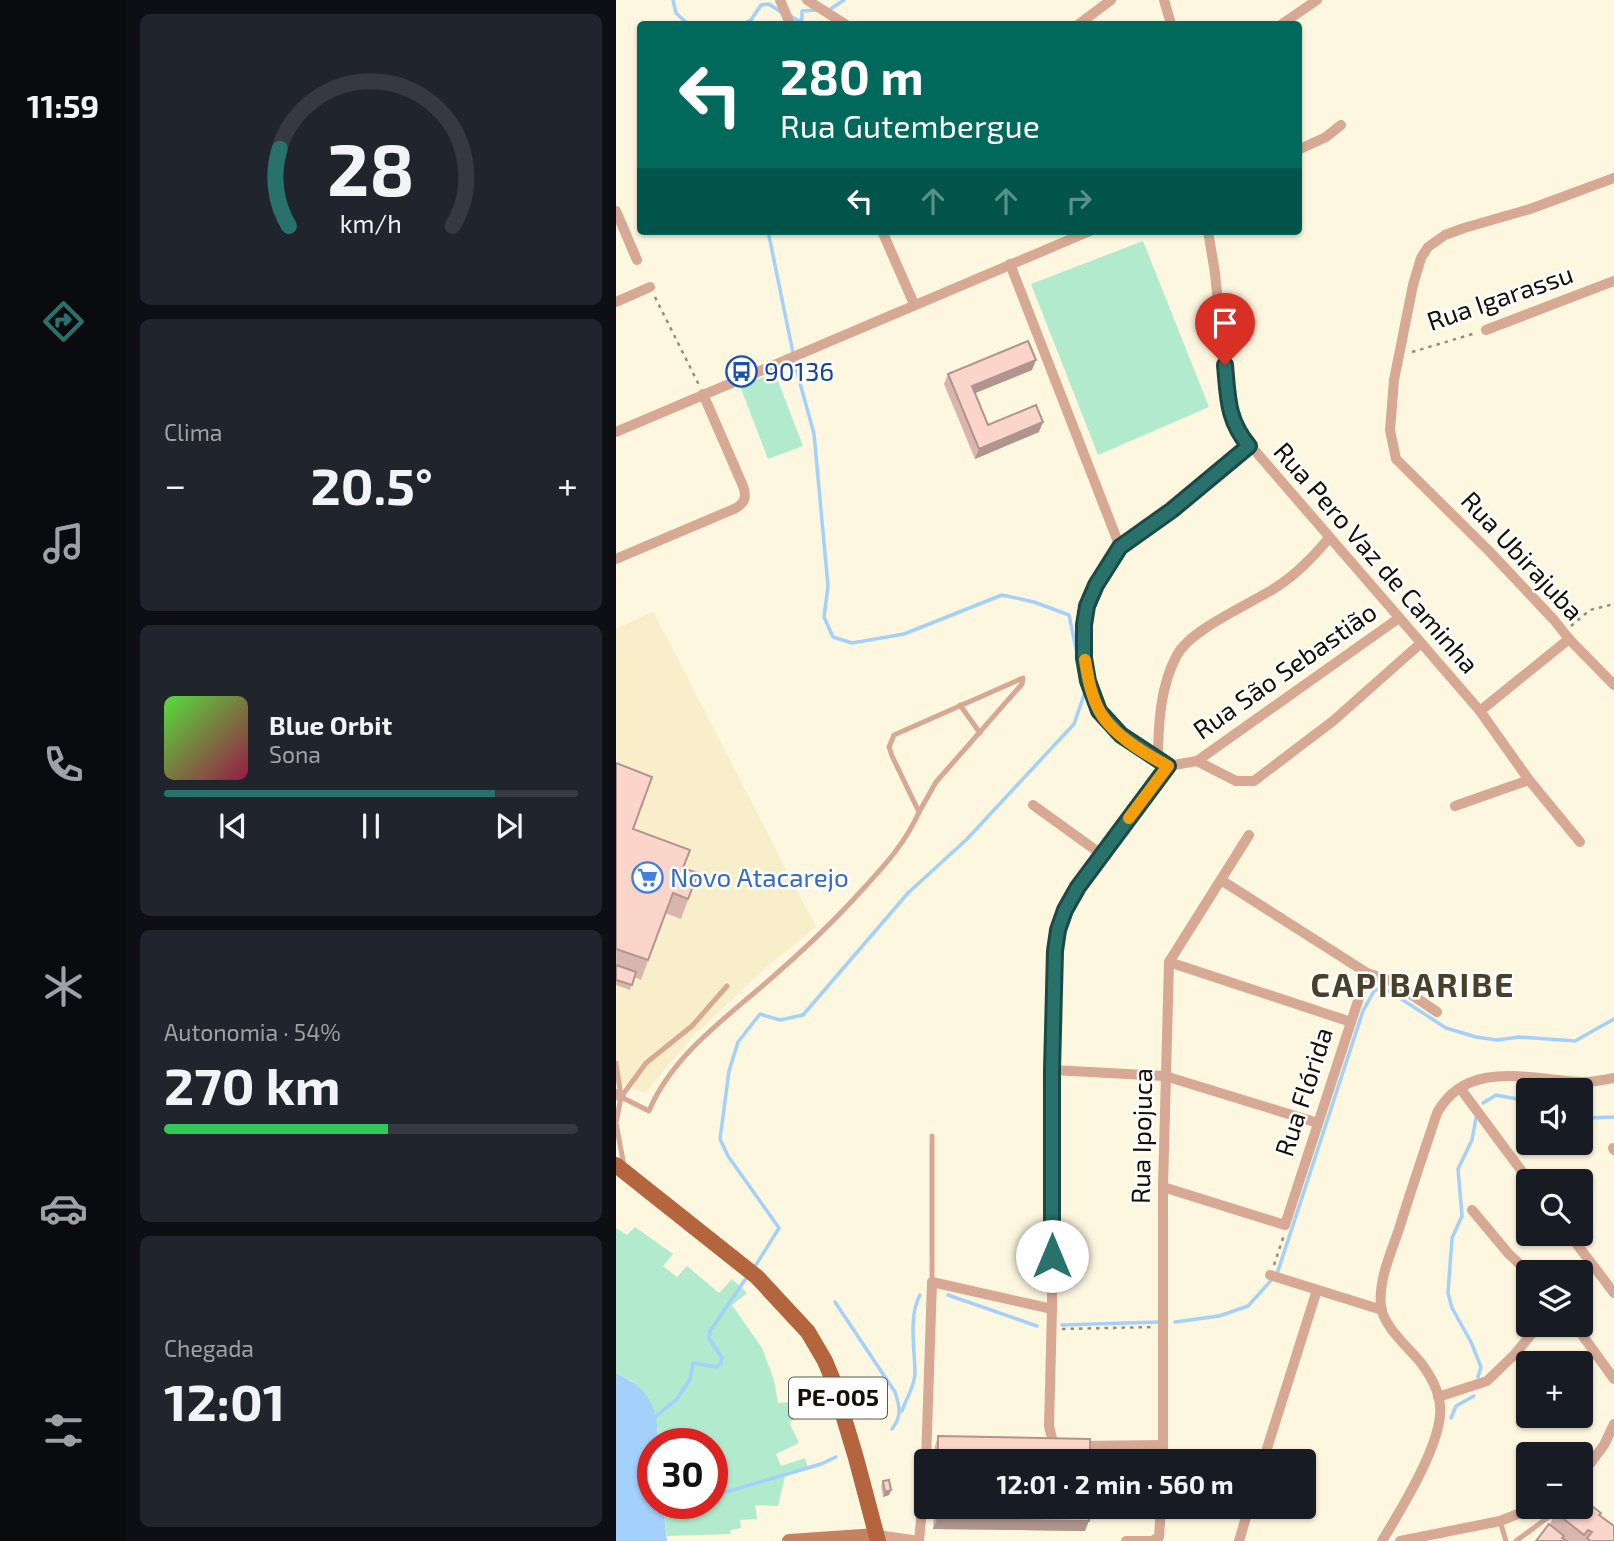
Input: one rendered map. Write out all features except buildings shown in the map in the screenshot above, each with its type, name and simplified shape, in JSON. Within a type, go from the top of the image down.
[{"type":"main road","name":"PE-005","points":[[621,1168],[751,1273],[796,1317],[817,1346],[825,1361],[856,1458],[878,1538]]},
{"type":"street","points":[[780,0],[789,21]]},
{"type":"street","points":[[807,0],[840,21]]},
{"type":"street","points":[[1083,21],[1111,0]]},
{"type":"street","points":[[1164,0],[1170,21]]},
{"type":"street","points":[[1286,21],[1317,0]]},
{"type":"street","points":[[1302,148],[1316,143],[1341,125]]},
{"type":"street","points":[[1401,356],[1418,268],[1428,247],[1446,235],[1464,228],[1530,209],[1614,178]]},
{"type":"street","points":[[616,211],[637,260]]},
{"type":"street","points":[[884,235],[914,304]]},
{"type":"street","points":[[616,432],[1080,235]]},
{"type":"street","name":"Rua Pero Vaz de Caminha","points":[[1209,235],[1230,415],[1237,430],[1480,711],[1529,780],[1580,842]]},
{"type":"street","points":[[1010,264],[1120,547]]},
{"type":"street","name":"Rua Igarassu","points":[[1486,330],[1614,281]]},
{"type":"street","points":[[616,302],[650,287]]},
{"type":"street","name":"Rua Ubirajuba","points":[[1401,356],[1390,422],[1390,439],[1396,459],[1489,551],[1614,685]]},
{"type":"street","points":[[616,559],[734,509],[742,504],[746,497],[704,394]]},
{"type":"street","points":[[1249,446],[1172,510],[1120,547],[1096,585],[1085,615],[1083,641],[1088,681],[1099,711],[1105,719],[1121,735],[1163,763],[1198,761],[1236,781],[1254,781],[1343,713],[1422,643]]},
{"type":"street","points":[[1163,1445],[1060,1446],[1053,1442],[1050,1436],[1052,1070],[1058,930],[1078,887],[1163,763],[1159,722],[1177,654],[1199,632],[1259,598],[1300,570],[1329,538]]},
{"type":"street","name":"Rua São Sebastião","points":[[1198,761],[1399,618]]},
{"type":"street","points":[[1480,711],[1566,636]]},
{"type":"street","points":[[1455,806],[1529,780]]},
{"type":"street","points":[[1033,805],[1101,854]]},
{"type":"street","name":"Rua Ipojuca","points":[[1163,1449],[1163,1187],[1169,962],[1250,835]]},
{"type":"street","points":[[1220,880],[1367,973],[1393,982],[1437,1012]]},
{"type":"street","points":[[1169,962],[1351,1022]]},
{"type":"street","name":"Rua Flórida","points":[[1285,1225],[1367,973]]},
{"type":"street","points":[[1052,1070],[1165,1076],[1318,1123]]},
{"type":"street","points":[[1382,1541],[1409,1495],[1440,1420],[1438,1396],[1425,1368],[1389,1324],[1382,1310],[1385,1270],[1437,1113],[1446,1098],[1460,1088],[1483,1079],[1502,1076],[1584,1082],[1614,1078]]},
{"type":"street","points":[[1460,1088],[1520,1169]]},
{"type":"street","points":[[1163,1187],[1285,1225]]},
{"type":"street","points":[[1472,1210],[1516,1261]]},
{"type":"street","points":[[1578,1246],[1614,1293]]},
{"type":"street","points":[[1275,1277],[1382,1310]]},
{"type":"street","points":[[926,1449],[932,1282],[1052,1309]]},
{"type":"street","points":[[1267,1449],[1317,1290]]},
{"type":"street","points":[[1438,1396],[1487,1381],[1529,1337]]},
{"type":"street","points":[[1584,1337],[1614,1379]]},
{"type":"street","points":[[1593,1460],[1614,1424]]},
{"type":"street","points":[[1400,1541],[1500,1521],[1516,1515]]},
{"type":"street","points":[[789,1541],[878,1538],[919,1541],[921,1519]]},
{"type":"street","points":[[1126,1541],[1155,1539],[1161,1519]]},
{"type":"street","points":[[1239,1541],[1245,1519]]},
{"type":"lane","points":[[618,1096],[649,1111],[665,1080],[685,1055],[831,925],[891,858],[912,828],[936,782],[1022,684],[1023,678],[894,735],[889,747],[919,812]]},
{"type":"lane","points":[[960,705],[980,733]]},
{"type":"lane","points":[[618,1096],[646,1063],[692,1026],[727,986]]},
{"type":"lane","points":[[616,1063],[619,1119],[616,1124],[621,1168]]},
{"type":"lane","points":[[932,1136],[932,1282]]},
{"type":"lane","points":[[1516,1541],[1545,1519]]},
{"type":"lane","points":[[1500,1521],[1506,1541]]},
{"type":"path","points":[[650,287],[704,394]]},
{"type":"path","name":"Rua Igarassu","points":[[1401,356],[1486,330]]},
{"type":"path","points":[[1566,636],[1590,610],[1614,604]]},
{"type":"path","points":[[1275,1277],[1285,1225]]},
{"type":"path","points":[[1052,1330],[1163,1327]]},
{"type":"shaded area","points":[[653,611],[816,927],[771,963],[694,1035],[645,1093],[616,1083],[616,629]]},
{"type":"green space","points":[[1143,241],[1209,407],[1098,455],[1031,284]]},
{"type":"green space","points":[[775,373],[803,446],[768,459],[740,386]]},
{"type":"green space","points":[[635,1227],[673,1254],[663,1266],[677,1277],[687,1266],[719,1293],[732,1279],[747,1293],[732,1305],[762,1348],[774,1380],[778,1403],[801,1401],[805,1415],[789,1422],[799,1443],[776,1454],[781,1466],[805,1458],[808,1468],[786,1472],[778,1506],[755,1505],[757,1519],[740,1520],[741,1528],[730,1530],[731,1534],[667,1536],[665,1519],[728,1519],[728,1428],[657,1428],[632,1381],[616,1373],[616,1228],[627,1235]]},
{"type":"water","points":[[616,1373],[637,1386],[654,1409],[657,1428],[637,1428],[637,1519],[665,1519],[667,1541],[616,1541]]},
{"type":"waterway","points":[[673,0],[676,13],[685,21]]},
{"type":"waterway","points":[[829,10],[844,0]]},
{"type":"waterway","points":[[749,21],[761,5],[769,4],[781,12]]},
{"type":"waterway","points":[[789,15],[799,21],[802,19],[802,11],[817,10]]},
{"type":"waterway","points":[[769,235],[793,353]]},
{"type":"waterway","points":[[754,1268],[779,1228],[728,1156],[720,1139],[729,1071],[738,1042],[760,1014],[780,1020],[803,1015],[908,893],[967,839],[1074,724],[1085,692],[1069,615],[1034,602],[1002,595],[904,634],[852,643],[833,637],[824,617],[828,586],[814,434],[794,361]]},
{"type":"waterway","points":[[1175,1322],[1219,1316],[1248,1306],[1277,1274],[1363,1011],[1374,991],[1389,991],[1446,1028],[1497,1040],[1519,1037],[1575,1041],[1614,1019]]},
{"type":"waterway","points":[[1483,1103],[1496,1095],[1516,1099]]},
{"type":"waterway","points":[[1593,1118],[1614,1117]]},
{"type":"waterway","points":[[1476,1118],[1472,1140],[1458,1169],[1462,1216],[1452,1238],[1448,1293],[1452,1308],[1481,1367],[1478,1377]]},
{"type":"waterway","points":[[654,1418],[677,1399],[690,1379],[693,1363],[717,1367],[721,1363],[722,1358],[709,1338],[710,1331],[747,1277]]},
{"type":"waterway","points":[[902,1411],[915,1374],[913,1323],[920,1295]]},
{"type":"waterway","points":[[948,1295],[1037,1326]]},
{"type":"waterway","points":[[835,1302],[895,1392],[899,1411],[892,1429]]},
{"type":"waterway","points":[[1062,1325],[1159,1322]]},
{"type":"waterway","points":[[1451,1418],[1456,1406],[1474,1396]]},
{"type":"waterway","points":[[728,1491],[821,1464],[836,1457]]},
{"type":"slow traffic","points":[[1085,660],[1092,694],[1105,719],[1121,735],[1168,766],[1129,818]]},
{"type":"place","name":"90136","points":[[741,372]]},
{"type":"place","name":"Novo Atacarejo","points":[[647,878]]},
{"type":"district","name":"CAPIBARIBE","points":[[1413,985]]},
{"type":"route","points":[[1052,1256],[1052,1070],[1058,930],[1065,910],[1094,863],[1168,766],[1121,735],[1099,711],[1088,681],[1084,658],[1085,615],[1096,585],[1120,547],[1172,510],[1249,446],[1232,419],[1225,365]]}]
